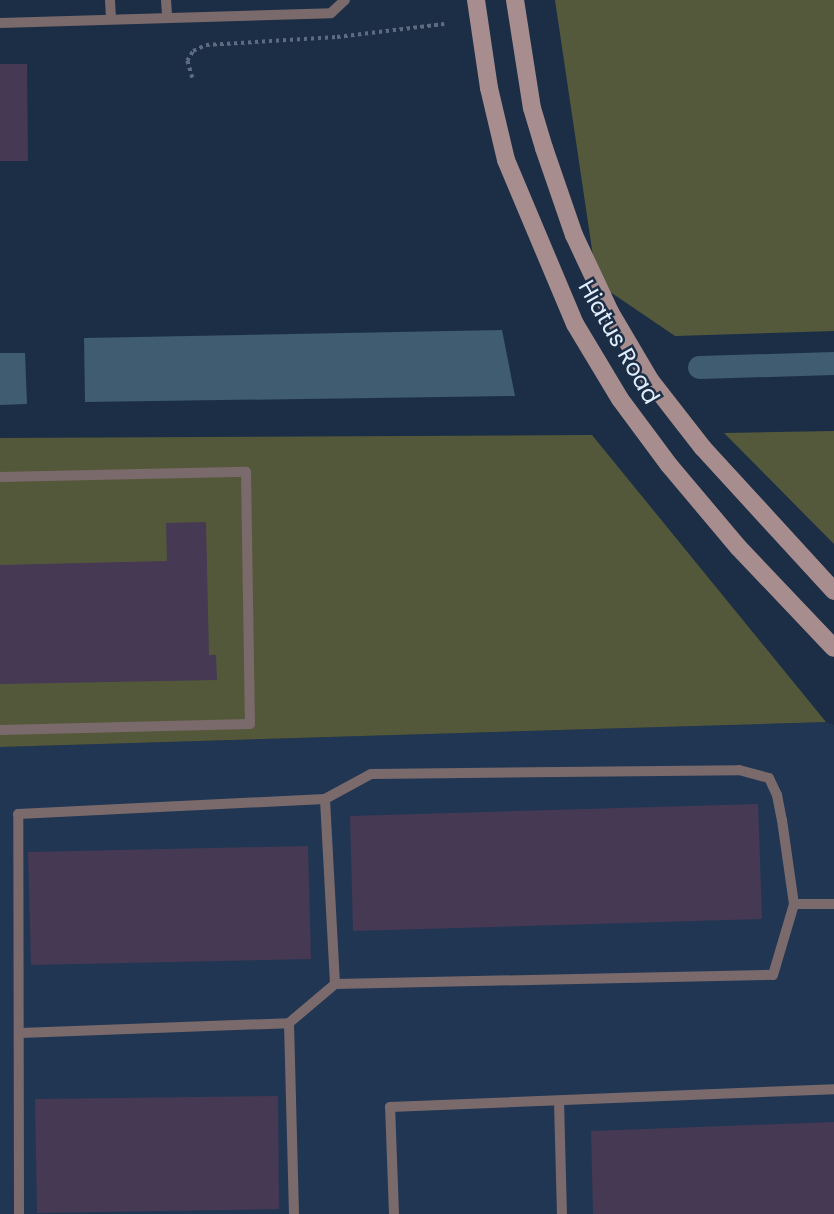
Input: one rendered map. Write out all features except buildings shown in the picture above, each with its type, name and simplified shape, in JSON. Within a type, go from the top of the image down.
[{"type":"main road","name":"Hiatus Road","points":[[476,0],[489,88],[506,160],[575,324],[620,399],[669,465],[738,547],[834,648]]},
{"type":"main road","name":"Hiatus Road","points":[[515,0],[532,108],[544,148],[574,235],[610,312],[650,380],[704,448],[834,592]]},
{"type":"lane","points":[[110,0],[111,17]]},
{"type":"lane","points":[[166,0],[167,15]]},
{"type":"lane","points":[[0,23],[167,15],[331,13],[345,0]]},
{"type":"lane","points":[[0,477],[246,472],[250,724],[0,730]]},
{"type":"lane","points":[[19,1214],[18,814],[325,799],[371,774],[739,770],[769,778],[777,795],[794,904],[773,975],[335,984],[289,1023],[20,1033]]},
{"type":"lane","points":[[325,799],[335,984]]},
{"type":"lane","points":[[794,904],[834,904]]},
{"type":"lane","points":[[289,1023],[294,1214]]},
{"type":"lane","points":[[394,1214],[390,1107],[834,1089]]},
{"type":"lane","points":[[559,1101],[562,1214]]},
{"type":"path","points":[[192,78],[187,61],[194,51],[206,45],[337,37],[444,24]]},
{"type":"shaded area","points":[[502,330],[515,396],[85,402],[84,338]]},
{"type":"shaded area","points":[[0,353],[25,353],[27,404],[0,405]]},
{"type":"shaded area","points":[[826,722],[834,725],[834,1214],[0,1214],[0,747]]},
{"type":"green space","points":[[555,0],[834,0],[834,331],[675,336],[597,283]]},
{"type":"green space","points":[[834,431],[834,544],[724,433]]},
{"type":"green space","points":[[592,435],[826,722],[0,747],[0,438]]},
{"type":"waterway","points":[[699,367],[834,363]]}]
